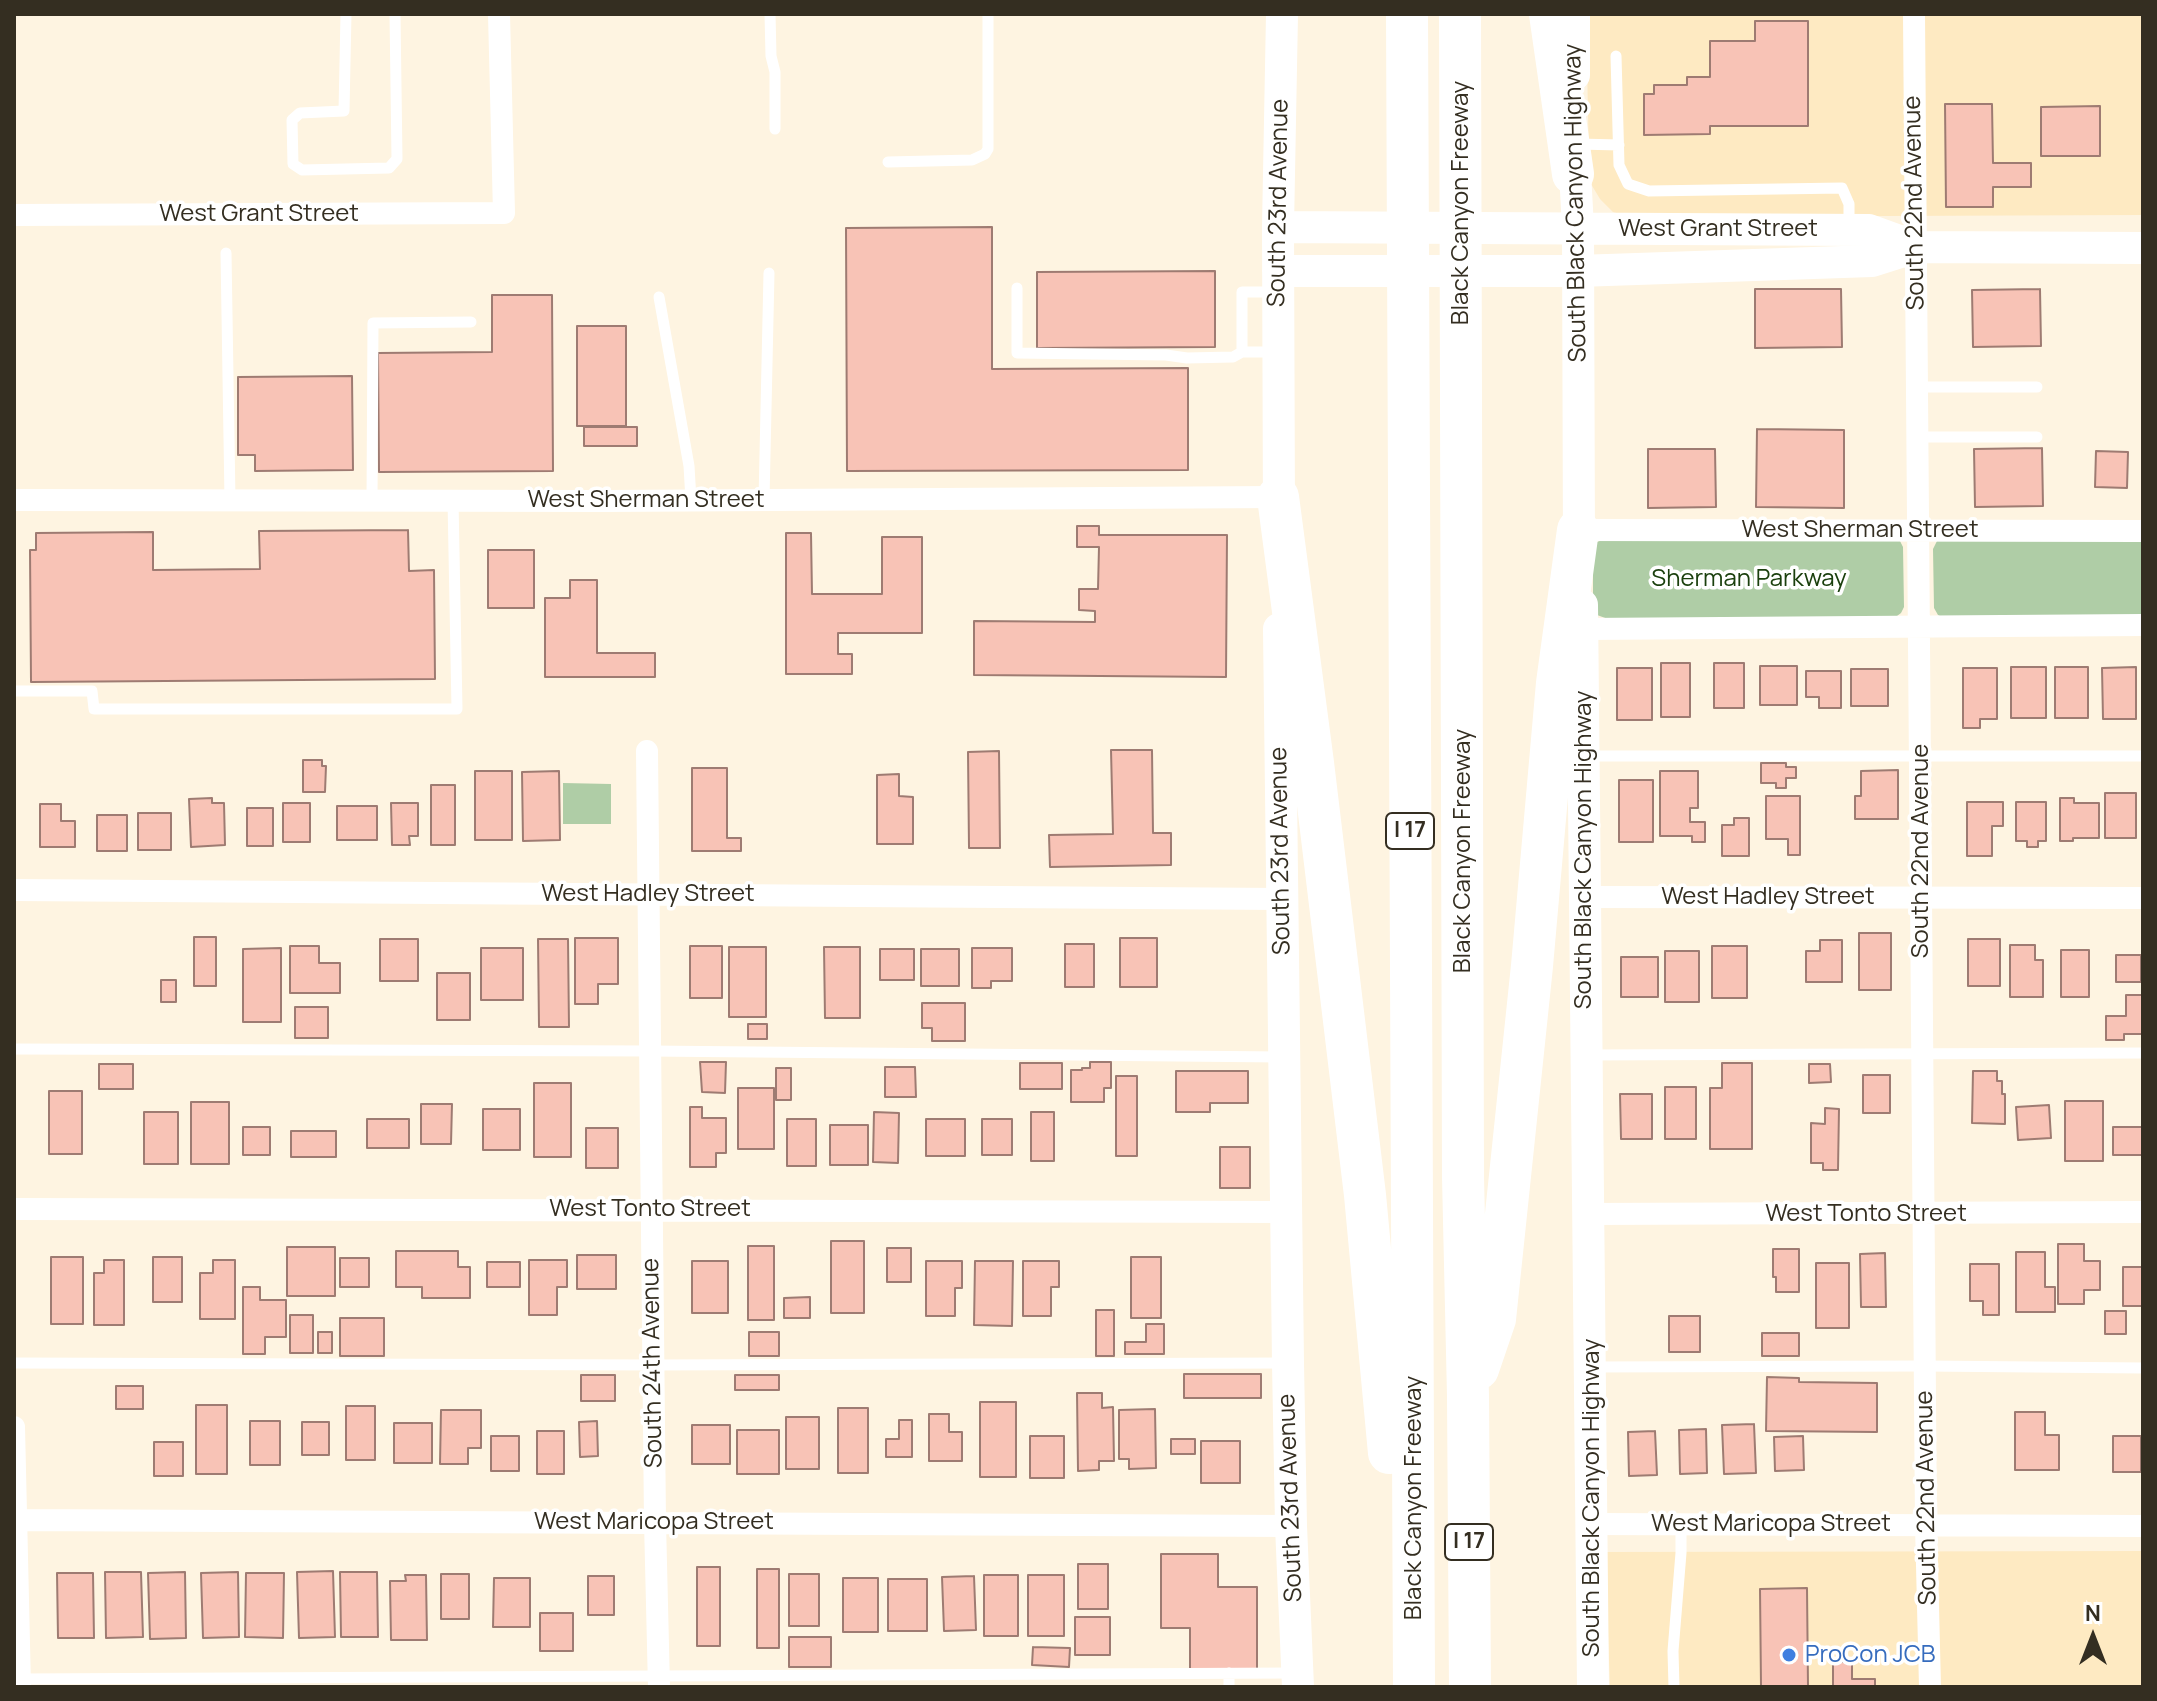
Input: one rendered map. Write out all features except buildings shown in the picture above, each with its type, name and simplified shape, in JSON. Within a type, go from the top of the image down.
[{"type":"highway","name":"Black Canyon Freeway","points":[[1407,14],[1414,1668]]},
{"type":"highway","name":"Black Canyon Freeway","points":[[1460,14],[1463,1177],[1470,1687]]},
{"type":"highway","points":[[1550,14],[1574,159]]},
{"type":"highway","points":[[1278,497],[1365,1195],[1396,1537],[1414,1668]]},
{"type":"highway","points":[[1468,1396],[1495,1319],[1532,966],[1557,683],[1578,530]]},
{"type":"main road","name":"South 23rd Avenue","points":[[1282,14],[1278,227],[1281,899],[1291,1526],[1298,1680]]},
{"type":"main road","name":"South Black Canyon Highway","points":[[1574,14],[1593,1687]]},
{"type":"main road","name":"West Grant Street","points":[[1278,227],[1869,230],[1916,247]]},
{"type":"main road","name":"West Grant Street","points":[[1278,282],[1338,271],[1578,271],[1872,261],[1916,247],[2143,248]]},
{"type":"street","name":"West Grant Street","points":[[14,215],[504,213],[499,14]]},
{"type":"street","name":"South 22nd Avenue","points":[[1914,14],[1926,1525],[1930,1687]]},
{"type":"street","name":"West Sherman Street","points":[[14,500],[1278,497]]},
{"type":"street","name":"West Sherman Street","points":[[1578,530],[2143,531]]},
{"type":"street","points":[[1583,629],[2143,625]]},
{"type":"street","name":"South 24th Avenue","points":[[647,751],[659,1681]]},
{"type":"street","name":"West Hadley Street","points":[[14,890],[1281,899]]},
{"type":"street","name":"West Hadley Street","points":[[1584,897],[2143,898]]},
{"type":"street","name":"West Tonto Street","points":[[14,1209],[1286,1212]]},
{"type":"street","name":"West Tonto Street","points":[[1588,1214],[2143,1212]]},
{"type":"street","points":[[14,1427],[16,1633],[20,1683]]},
{"type":"street","name":"West Maricopa Street","points":[[16,1520],[1291,1526]]},
{"type":"street","name":"West Maricopa Street","points":[[1592,1524],[2143,1526]]},
{"type":"lane","points":[[346,14],[344,111],[300,113],[292,120],[293,164],[302,170],[389,168],[397,159],[395,14]]},
{"type":"lane","points":[[770,14],[771,56],[775,72],[775,129]]},
{"type":"lane","points":[[888,162],[972,160],[985,154],[988,149],[988,14]]},
{"type":"lane","points":[[1616,56],[1619,165],[1628,184],[1649,191],[1842,188],[1849,204],[1849,230]]},
{"type":"lane","points":[[1574,159],[1619,145]]},
{"type":"lane","points":[[226,253],[230,500]]},
{"type":"lane","points":[[764,500],[769,273]]},
{"type":"lane","points":[[1242,352],[1242,292],[1278,282]]},
{"type":"lane","points":[[1017,288],[1017,353],[1187,358],[1278,352]]},
{"type":"lane","points":[[659,297],[689,466],[691,500]]},
{"type":"lane","points":[[372,500],[373,323],[471,322]]},
{"type":"lane","points":[[1917,387],[2037,387]]},
{"type":"lane","points":[[1917,437],[2037,437]]},
{"type":"lane","points":[[14,691],[92,691],[94,709],[457,709],[453,500]]},
{"type":"lane","points":[[1583,756],[2143,756]]},
{"type":"lane","points":[[14,1049],[1284,1057]]},
{"type":"lane","points":[[1586,1055],[2143,1053]]},
{"type":"lane","points":[[14,1363],[1288,1363]]},
{"type":"lane","points":[[1591,1367],[2143,1368]]},
{"type":"lane","points":[[1674,1687],[1673,1651],[1681,1524]]},
{"type":"lane","points":[[1229,1673],[1229,1687]]},
{"type":"lane","points":[[20,1683],[659,1681],[1229,1673],[1298,1680]]},
{"type":"shaded area","points":[[1586,14],[2143,14],[2143,215],[1628,217],[1613,212],[1591,184]]},
{"type":"shaded area","points":[[2143,1551],[2143,1687],[1610,1687],[1605,1552]]},
{"type":"green space","points":[[2143,537],[2143,618],[1945,619],[1934,608],[1933,549],[1937,541]]},
{"type":"green space","name":"Sherman Parkway","points":[[1602,540],[1900,541],[1903,547],[1904,607],[1893,619],[1608,619],[1597,615],[1593,609],[1593,547]]},
{"type":"green space","points":[[563,783],[611,784],[611,824],[563,824]]},
{"type":"place","name":"ProCon JCB","points":[[1789,1655]]}]
